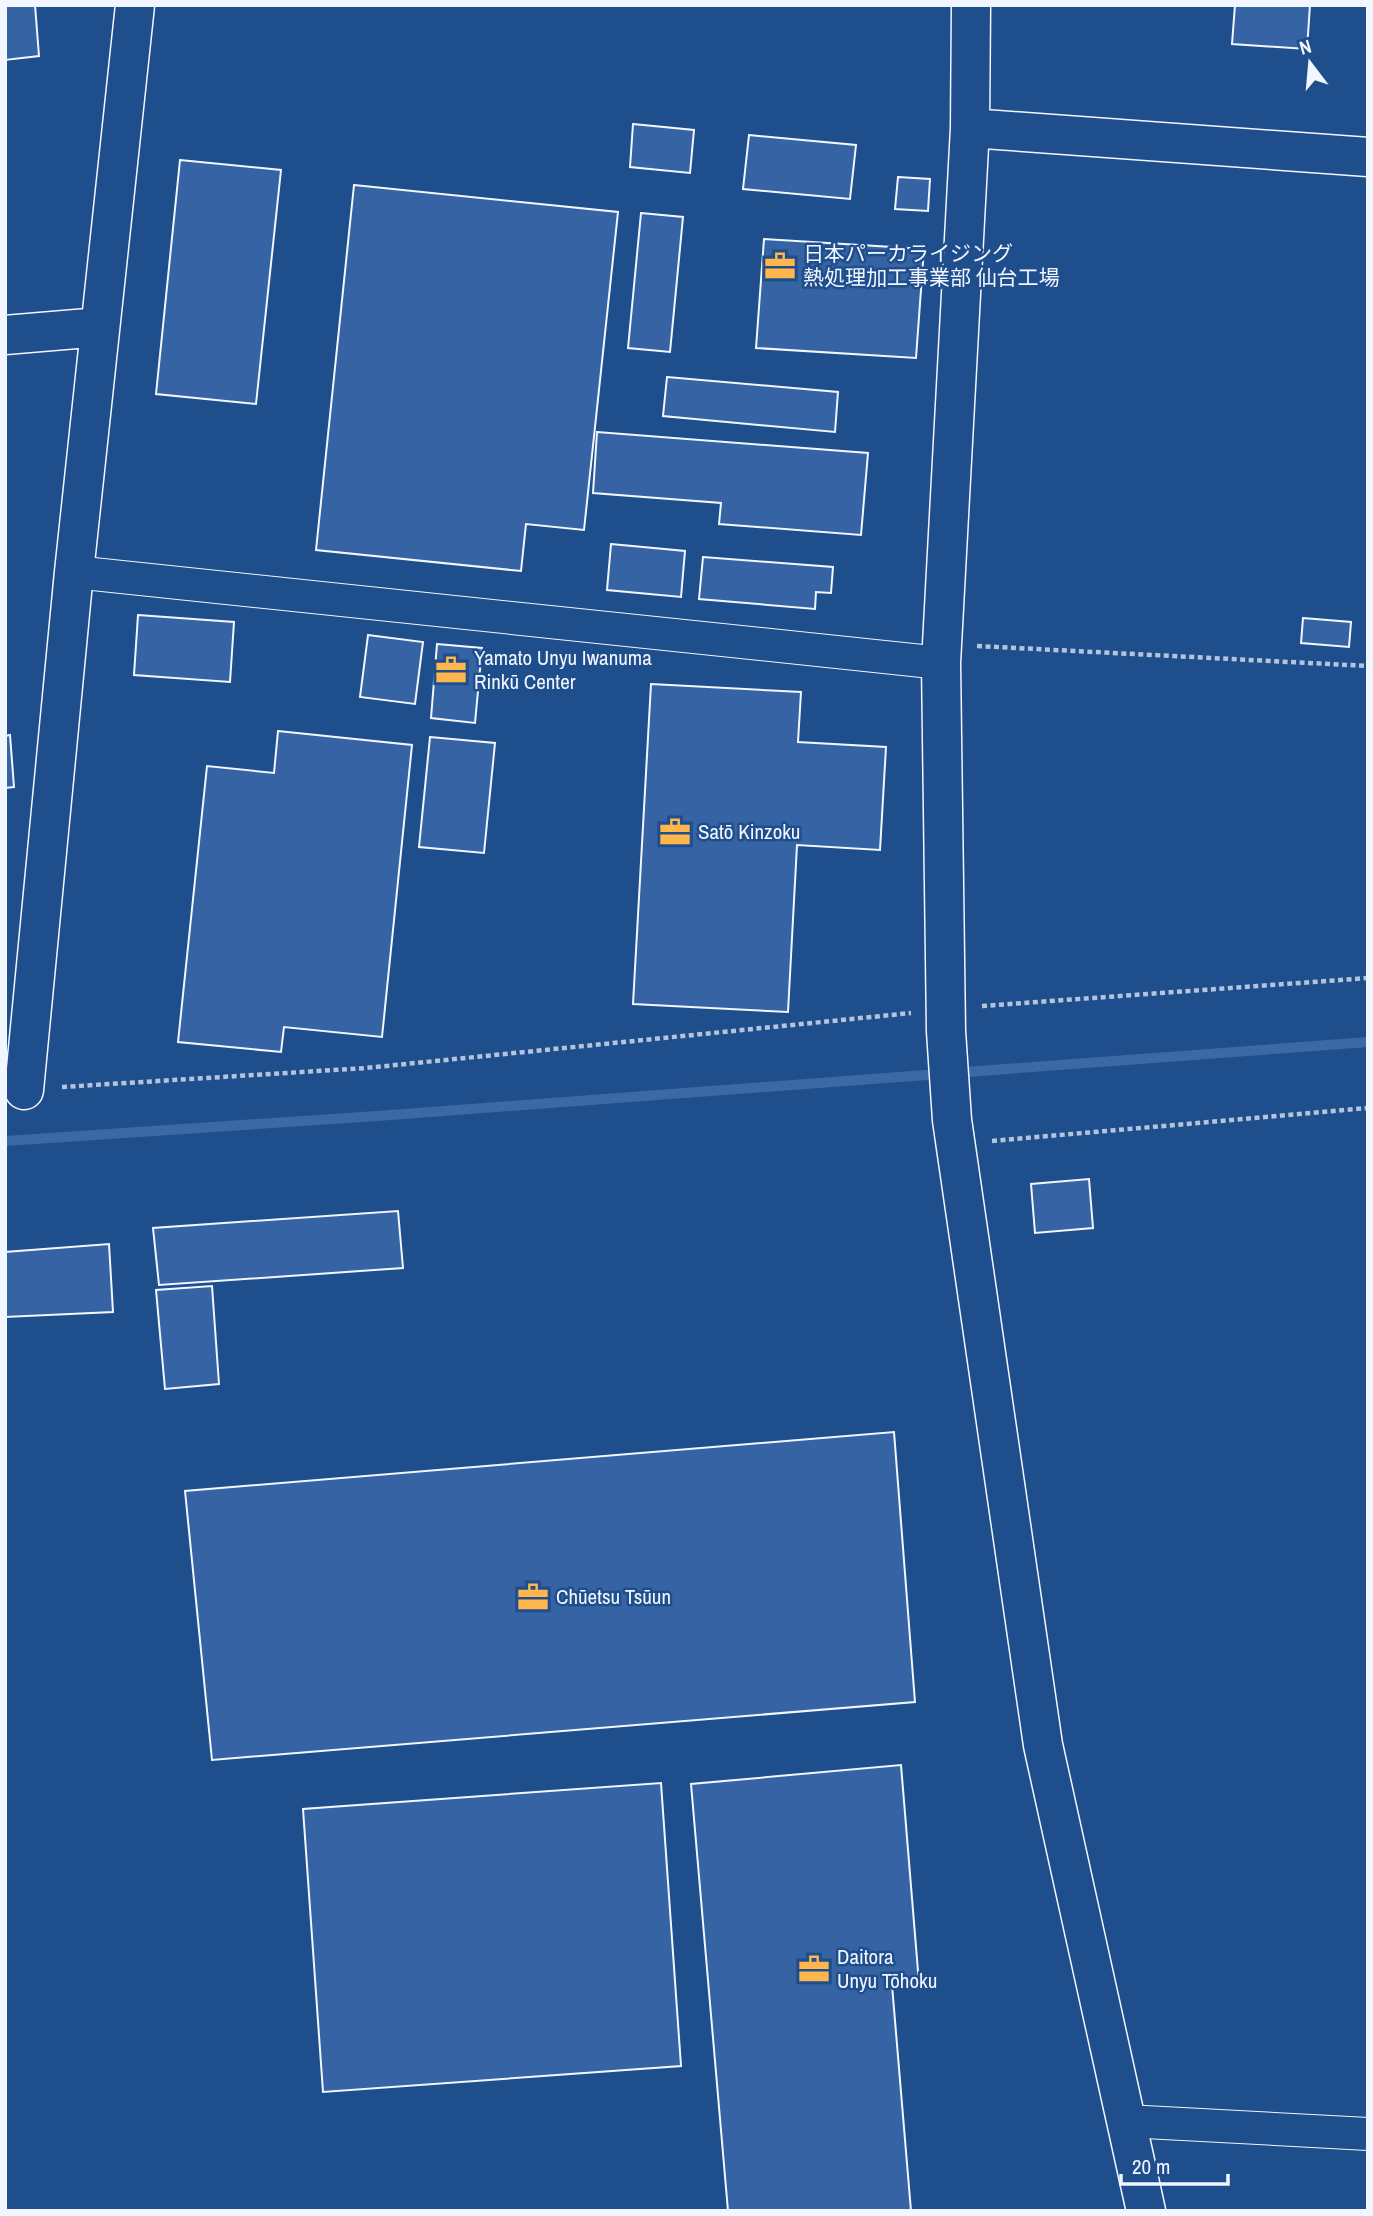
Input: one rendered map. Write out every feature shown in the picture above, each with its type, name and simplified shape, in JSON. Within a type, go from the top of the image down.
[{"type":"street","points":[[24,1090],[74,572],[135,5]]},
{"type":"street","points":[[971,5],[970,128],[941,654],[946,1020],[954,1132],[1043,1745],[1146,2211]]},
{"type":"street","points":[[970,128],[1368,157]]},
{"type":"street","points":[[5,335],[100,327]]},
{"type":"street","points":[[74,572],[941,654]]},
{"type":"street","points":[[1126,2121],[1368,2134]]},
{"type":"path","points":[[941,654],[1368,666]]},
{"type":"path","points":[[24,1090],[366,1068],[946,1020],[1368,978]]},
{"type":"path","points":[[954,1132],[1368,1108]]},
{"type":"building","points":[[5,5],[35,5],[39,56],[5,60]]},
{"type":"building","points":[[1235,5],[1310,5],[1307,49],[1232,44]]},
{"type":"building","points":[[633,124],[694,130],[690,173],[630,167]]},
{"type":"building","points":[[749,135],[856,145],[850,199],[743,189]]},
{"type":"building","points":[[180,160],[281,170],[256,404],[156,394]]},
{"type":"building","points":[[898,177],[930,179],[928,211],[895,209]]},
{"type":"building","points":[[354,185],[618,212],[584,530],[526,524],[521,571],[316,550]]},
{"type":"building","points":[[641,213],[683,217],[670,352],[628,348]]},
{"type":"building","points":[[764,239],[924,249],[916,358],[756,348]]},
{"type":"building","points":[[667,377],[838,392],[835,432],[663,416]]},
{"type":"building","points":[[597,432],[868,453],[861,535],[719,524],[721,503],[593,493]]},
{"type":"building","points":[[611,544],[685,551],[681,597],[607,590]]},
{"type":"building","points":[[703,557],[833,567],[831,593],[816,592],[815,609],[699,599]]},
{"type":"building","points":[[138,615],[234,622],[230,682],[134,675]]},
{"type":"building","points":[[1303,618],[1351,622],[1349,647],[1301,643]]},
{"type":"building","points":[[368,635],[423,642],[415,704],[360,697]]},
{"type":"building","points":[[437,644],[482,648],[475,723],[431,718]]},
{"type":"building","points":[[651,684],[801,692],[798,742],[886,747],[880,850],[797,845],[788,1012],[633,1004]]},
{"type":"building","points":[[278,731],[412,745],[382,1037],[284,1027],[281,1052],[178,1042],[207,766],[274,773]]},
{"type":"building","points":[[10,735],[14,787],[5,788],[5,736]]},
{"type":"building","points":[[430,737],[495,743],[484,853],[419,847]]},
{"type":"building","points":[[1089,1179],[1093,1228],[1035,1233],[1031,1184]]},
{"type":"building","points":[[398,1211],[403,1268],[159,1285],[153,1228]]},
{"type":"building","points":[[109,1244],[113,1312],[5,1317],[5,1252]]},
{"type":"building","points":[[212,1286],[219,1384],[165,1389],[156,1290]]},
{"type":"building","points":[[894,1432],[915,1702],[212,1760],[185,1491]]},
{"type":"building","points":[[901,1765],[919,1983],[892,1985],[911,2211],[728,2211],[691,1784]]},
{"type":"building","points":[[661,1783],[681,2066],[323,2092],[303,1809]]},
{"type":"waterway","points":[[5,1141],[1368,1042]]},
{"type":"place","name":"日本パーカライジング 熱処理加工事業部 仙台工場","points":[[780,266]]},
{"type":"place","name":"Yamato Unyu Iwanuma Rinkū Center","points":[[451,670]]},
{"type":"place","name":"Satō Kinzoku","points":[[675,832]]},
{"type":"place","name":"Chūetsu Tsūun","points":[[533,1597]]},
{"type":"place","name":"Daitora Unyu Tōhoku","points":[[814,1969]]}]
